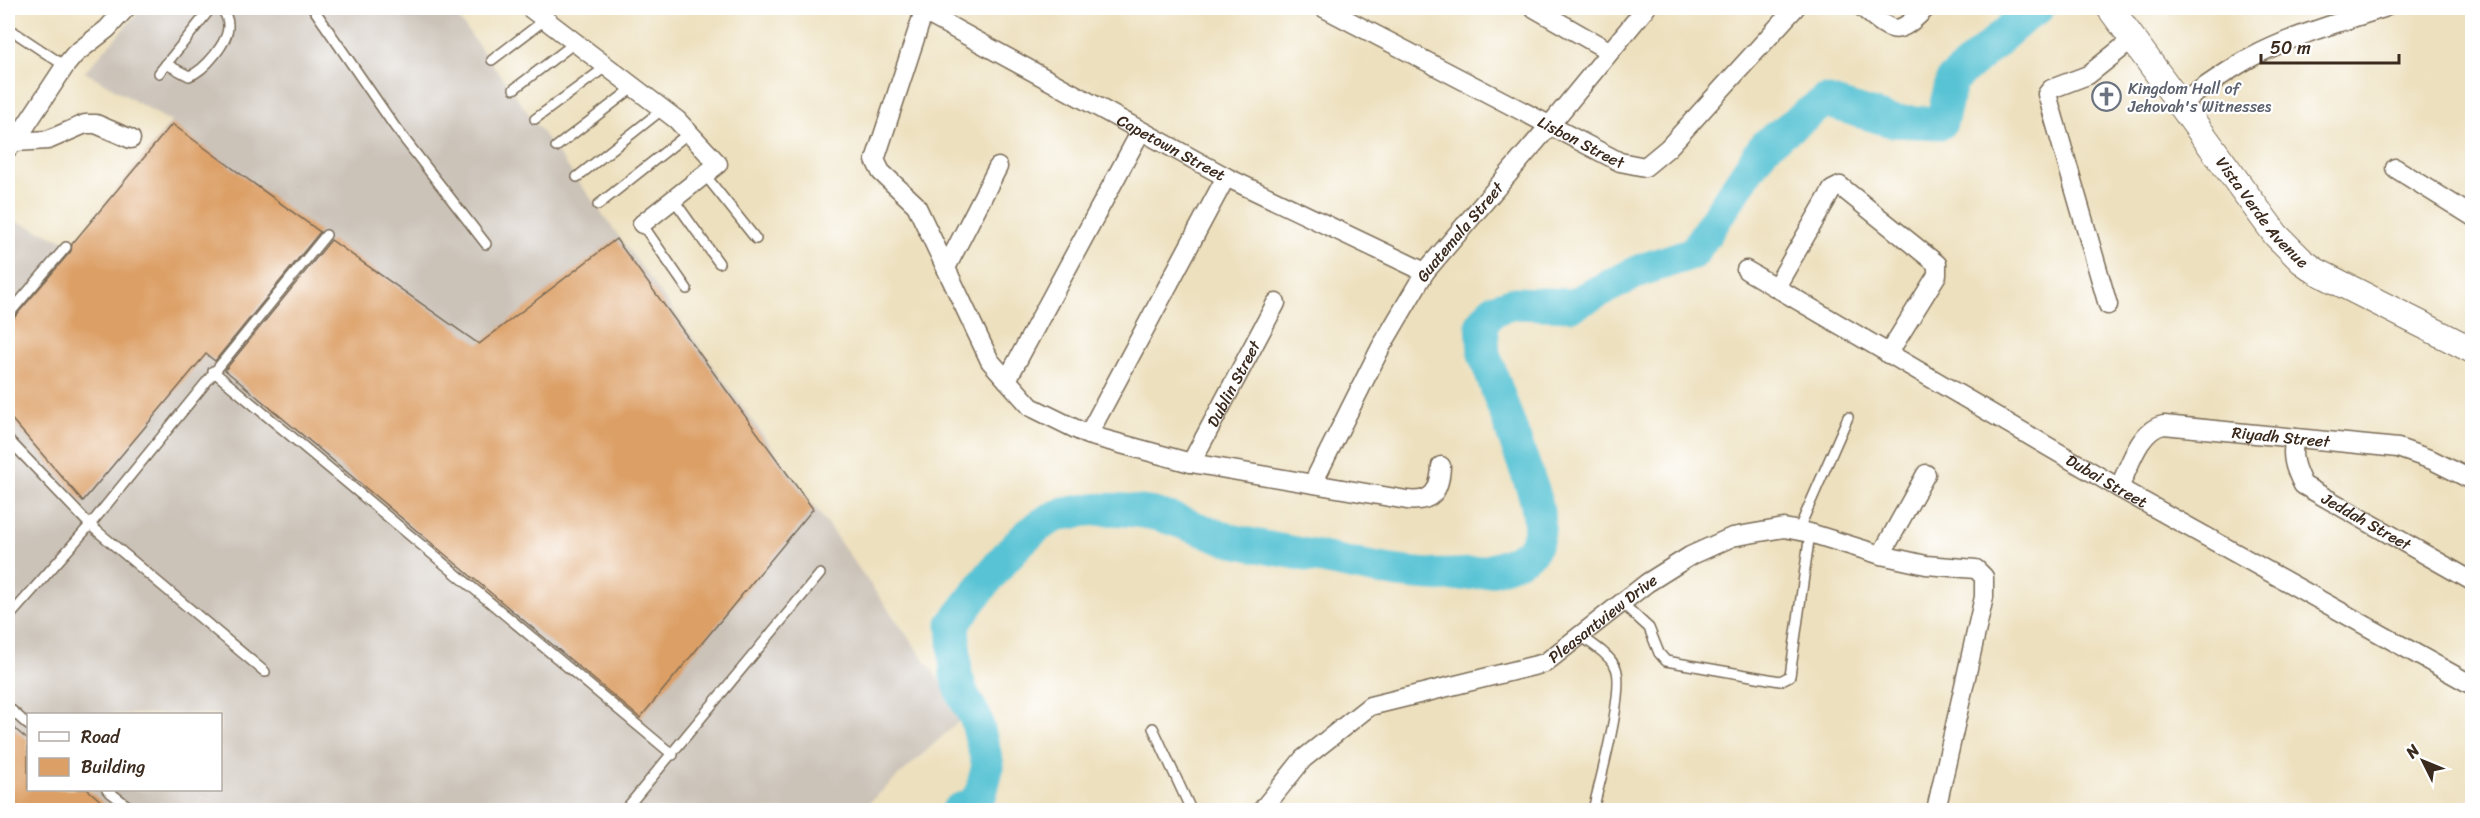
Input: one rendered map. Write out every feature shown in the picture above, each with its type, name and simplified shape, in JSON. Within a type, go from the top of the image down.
[{"type":"street","points":[[11,145],[75,54],[99,36],[126,8]]},
{"type":"street","points":[[530,8],[663,109],[690,132],[718,164],[642,224]]},
{"type":"street","name":"Lisbon Street","points":[[1324,8],[1620,162],[1645,167],[1668,148],[1795,8]]},
{"type":"street","points":[[1534,8],[1609,51]]},
{"type":"street","name":"Guatemala Street","points":[[1313,483],[1381,347],[1425,272],[1646,8]]},
{"type":"street","points":[[1863,8],[1886,27],[1898,30],[1910,24],[1926,8]]},
{"type":"street","name":"Vista Verde Avenue","points":[[2110,8],[2276,235],[2302,261],[2337,282],[2472,350]]},
{"type":"street","points":[[2180,104],[2252,57],[2283,43],[2384,8]]},
{"type":"street","points":[[925,10],[875,160],[881,172],[916,205],[990,361],[1031,407],[1088,435],[1191,463],[1420,502],[1437,489],[1441,466]]},
{"type":"street","name":"Capetown Street","points":[[925,10],[1226,177],[1425,272]]},
{"type":"street","points":[[2108,305],[2047,94],[2051,89],[2088,75],[2133,39]]},
{"type":"street","points":[[11,145],[48,140],[85,124],[96,124],[131,139]]},
{"type":"street","points":[[1007,380],[1141,131]]},
{"type":"street","points":[[946,268],[998,167]]},
{"type":"street","points":[[2395,168],[2472,216]]},
{"type":"street","points":[[1088,435],[1226,177]]},
{"type":"street","points":[[1776,287],[1832,190],[1840,186],[1938,264],[1937,275],[1888,354]]},
{"type":"street","name":"Dubai Street","points":[[1746,270],[2120,488],[2472,685]]},
{"type":"street","name":"Dublin Street","points":[[1191,463],[1276,303]]},
{"type":"street","name":"Riyadh Street","points":[[2120,488],[2143,439],[2156,426],[2173,425],[2398,448],[2471,477]]},
{"type":"street","name":"Jeddah Street","points":[[2295,438],[2292,452],[2295,469],[2303,485],[2472,581]]},
{"type":"street","points":[[1881,555],[1926,474]]},
{"type":"street","name":"Pleasantview Drive","points":[[1262,810],[1303,759],[1370,706],[1545,663],[1647,583],[1690,556],[1732,537],[1784,528],[1926,566],[1976,569],[1984,577],[1984,597],[1936,810]]},
{"type":"lane","points":[[159,73],[211,8]]},
{"type":"lane","points":[[166,64],[189,76],[196,74],[204,66],[227,33],[227,16],[221,8]]},
{"type":"lane","points":[[313,8],[395,127],[486,244]]},
{"type":"lane","points":[[492,60],[546,19]]},
{"type":"lane","points":[[11,30],[65,66]]},
{"type":"lane","points":[[514,89],[576,42]]},
{"type":"lane","points":[[535,119],[607,66]]},
{"type":"lane","points":[[556,147],[634,87]]},
{"type":"lane","points":[[578,177],[663,109]]},
{"type":"lane","points":[[598,205],[690,132]]},
{"type":"lane","points":[[705,175],[756,238]]},
{"type":"lane","points":[[674,200],[719,263]]},
{"type":"lane","points":[[642,224],[687,289]]},
{"type":"lane","points":[[8,618],[90,525],[213,371],[326,235]]},
{"type":"lane","points":[[8,315],[66,248]]},
{"type":"lane","points":[[213,371],[673,755]]},
{"type":"lane","points":[[1622,603],[1649,628],[1661,658],[1666,661],[1780,681],[1790,676],[1804,532],[1848,417]]},
{"type":"lane","points":[[8,439],[90,525],[265,672]]},
{"type":"lane","points":[[625,810],[673,755],[820,574]]},
{"type":"lane","points":[[1581,636],[1604,653],[1617,668],[1616,706],[1593,810]]},
{"type":"lane","points":[[8,707],[27,724]]},
{"type":"lane","points":[[1154,728],[1191,810]]},
{"type":"lane","points":[[109,791],[133,810]]},
{"type":"shaded area","points":[[142,8],[451,8],[673,310],[965,716],[861,810],[8,810],[8,165],[13,162],[13,220],[73,244],[171,122],[85,72]]},
{"type":"building","points":[[172,124],[320,232],[215,361],[206,354],[83,501],[8,415],[8,322],[71,251],[72,244]]},
{"type":"building","points":[[616,239],[813,509],[640,718],[225,370],[331,240],[479,344]]},
{"type":"building","points":[[8,723],[27,739],[27,791],[89,791],[111,810],[8,810]]},
{"type":"waterway","points":[[958,810],[973,804],[981,793],[988,765],[976,719],[963,695],[956,675],[953,624],[1003,560],[1033,530],[1064,514],[1098,509],[1120,510],[1163,516],[1247,544],[1413,574],[1468,574],[1494,569],[1525,556],[1536,543],[1539,515],[1534,493],[1484,354],[1482,324],[1493,310],[1514,303],[1572,305],[1641,270],[1693,253],[1764,146],[1825,101],[1891,121],[1941,123],[1952,80],[2025,16],[2038,8]]},
{"type":"place","name":"Kingdom Hall of Jehovah's Witnesses","points":[[2107,97]]}]
